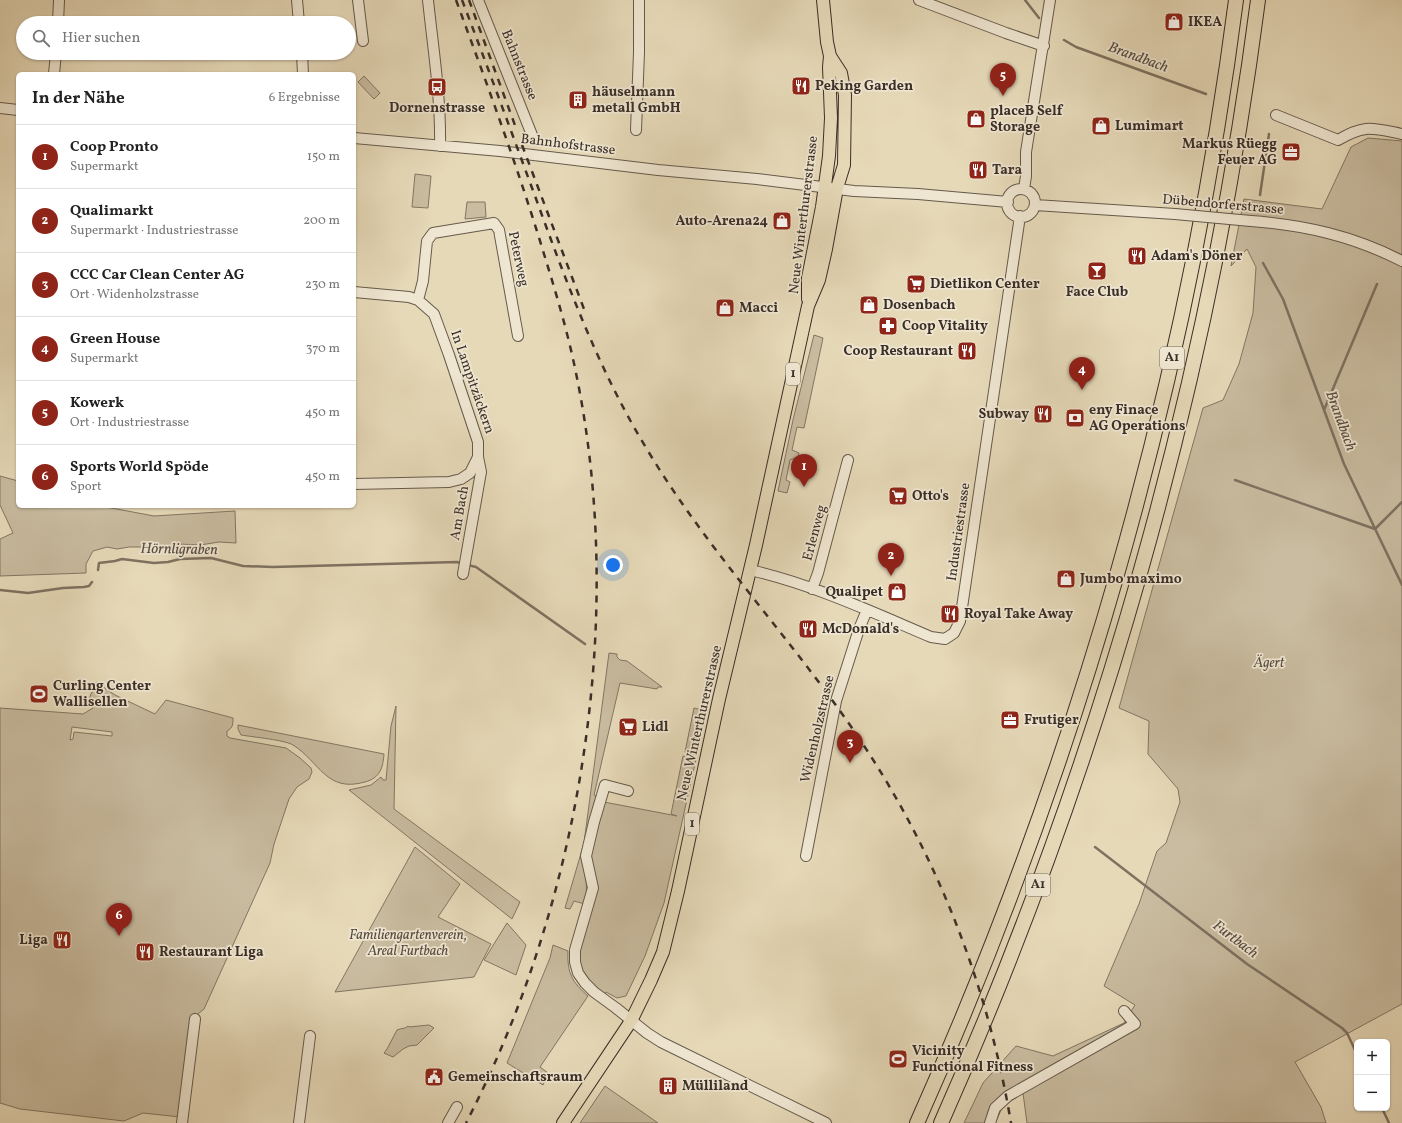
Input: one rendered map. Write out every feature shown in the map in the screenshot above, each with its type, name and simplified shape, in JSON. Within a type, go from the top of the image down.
[{"type":"highway","name":"A1","points":[[917,1123],[969,1002],[1020,872],[1070,727],[1113,587],[1153,439],[1184,303],[1212,159],[1236,0]]},
{"type":"highway","name":"A1","points":[[941,1123],[986,1017],[1042,873],[1091,734],[1134,593],[1172,451],[1205,307],[1232,171],[1258,0]]},
{"type":"main road","name":"Neue Winterthurerstrasse","points":[[808,306],[808,278],[825,187],[829,156],[831,118],[830,56],[824,19],[823,0]]},
{"type":"main road","name":"Neue Winterthurerstrasse","points":[[563,1123],[631,1021],[663,952],[678,891],[719,699],[750,570],[808,306],[819,280],[837,188],[844,165],[845,95],[841,74],[830,56]]},
{"type":"street","points":[[58,16],[59,0]]},
{"type":"street","points":[[297,0],[298,16]]},
{"type":"street","points":[[358,0],[363,41]]},
{"type":"street","points":[[428,0],[441,130],[440,146]]},
{"type":"street","name":"Bahnstrasse","points":[[478,0],[534,140]]},
{"type":"street","points":[[636,130],[639,0]]},
{"type":"street","points":[[919,0],[1044,46]]},
{"type":"street","points":[[1024,189],[1026,176],[1026,152],[1044,46],[1050,0]]},
{"type":"street","points":[[54,72],[55,60]]},
{"type":"street","points":[[302,60],[303,72]]},
{"type":"street","points":[[0,108],[16,110]]},
{"type":"street","points":[[1276,115],[1338,140],[1350,132],[1361,129],[1372,128],[1402,134]]},
{"type":"street","name":"Bahnhofstrasse","points":[[356,138],[500,151],[837,188]]},
{"type":"street","points":[[837,188],[854,191],[918,194],[1008,202]]},
{"type":"street","points":[[1024,189],[1031,193],[1035,201],[1035,205],[1031,212],[1024,216],[1020,216],[1016,215],[1010,210],[1008,202],[1011,193],[1024,189]]},
{"type":"street","name":"Dübendorferstrasse","points":[[1035,205],[1176,214],[1284,224],[1324,231],[1361,243],[1402,261]]},
{"type":"street","name":"Industriestrasse","points":[[750,570],[812,589],[938,639],[949,638],[954,634],[960,620],[1020,216]]},
{"type":"street","name":"Peterweg","points":[[418,300],[423,281],[427,241],[433,233],[494,223],[500,230],[518,336]]},
{"type":"street","name":"In Lampitzäckern","points":[[356,292],[409,297],[418,300],[434,314],[476,432],[478,457]]},
{"type":"street","points":[[356,484],[449,482],[461,479],[470,473],[478,457]]},
{"type":"street","name":"Am Bach","points":[[464,572],[481,472],[478,457]]},
{"type":"street","name":"Erlenweg","points":[[812,589],[818,573],[848,460]]},
{"type":"street","name":"Widenholzstrasse","points":[[806,856],[836,701],[856,636],[867,610]]},
{"type":"street","points":[[628,790],[605,785],[594,822],[586,856],[593,888],[575,950],[574,962],[578,974],[594,992],[647,1033],[673,1049],[826,1123]]},
{"type":"street","points":[[990,1123],[995,1108],[1008,1096],[1135,1024],[1124,1010]]},
{"type":"street","points":[[182,1123],[195,1019]]},
{"type":"street","points":[[299,1123],[310,1036]]},
{"type":"street","points":[[448,1123],[457,1107]]},
{"type":"green space","points":[[364,76],[380,93],[374,99],[358,82]]},
{"type":"green space","name":"Ägert","points":[[1368,138],[1402,141],[1402,1004],[1295,1062],[1321,1107],[1326,1123],[1027,1123],[1023,1093],[1003,1106],[995,1123],[964,1123],[983,1083],[1016,1046],[1053,1056],[1124,1023],[1135,1005],[1104,986],[1139,904],[1157,851],[1166,843],[1180,802],[1178,789],[1148,754],[1149,721],[1119,708],[1203,408],[1223,400],[1239,364],[1253,313],[1256,267],[1247,249],[1231,266],[1244,199],[1322,209],[1351,147]]},
{"type":"green space","points":[[415,174],[431,176],[428,208],[412,207]]},
{"type":"green space","points":[[467,202],[485,202],[486,217],[465,219]]},
{"type":"green space","points":[[814,335],[823,338],[804,428],[797,427],[792,450],[799,453],[798,457],[790,460],[786,480],[790,482],[787,493],[778,491],[793,420]]},
{"type":"green space","points":[[0,476],[16,480],[16,508],[112,508],[154,516],[235,511],[236,543],[219,542],[200,545],[178,544],[166,547],[129,547],[117,549],[107,547],[93,551],[86,564],[86,573],[0,576],[0,539],[13,533],[0,505]]},
{"type":"green space","points":[[609,653],[617,654],[617,657],[620,660],[627,661],[662,687],[658,687],[657,689],[620,683],[594,795],[596,796],[585,845],[585,904],[574,901],[570,909],[565,908],[584,843]]},
{"type":"green space","points":[[96,682],[115,695],[155,714],[166,700],[233,718],[232,726],[227,731],[227,736],[230,738],[286,748],[311,768],[312,772],[309,779],[297,787],[289,799],[274,844],[270,863],[204,1009],[192,1017],[180,1117],[143,1113],[124,1121],[20,1109],[0,1103],[0,708],[83,714],[93,708],[89,699]],"holes":[[[72,727],[112,732],[112,736],[74,732],[73,739],[70,740]]]},
{"type":"green space","points":[[396,706],[394,809],[520,902],[512,919],[349,790],[371,785],[381,777],[383,780],[386,780],[391,726]]},
{"type":"green space","points":[[694,708],[706,711],[697,755],[685,752]]},
{"type":"green space","points":[[238,725],[384,754],[382,768],[374,778],[365,782],[352,784],[341,783],[332,780],[324,774],[293,745],[276,740],[241,735]]},
{"type":"green space","points":[[683,756],[696,759],[664,903],[645,956],[626,996],[617,998],[606,992],[605,994],[589,981],[580,963],[580,949],[594,898],[591,856],[604,802],[677,816],[671,814]]},
{"type":"green space","name":"Familiengartenverein, Areal Furtbach","points":[[415,847],[460,884],[438,917],[491,944],[474,977],[335,992]]},
{"type":"green space","points":[[507,923],[526,945],[516,975],[484,960]]},
{"type":"green space","points":[[553,945],[568,951],[568,965],[574,981],[588,996],[540,1067],[548,1073],[543,1085],[507,1063],[550,958]]},
{"type":"green space","points":[[429,1025],[434,1028],[417,1045],[409,1046],[403,1049],[393,1057],[384,1053],[397,1030],[408,1026]]},
{"type":"green space","points":[[605,1086],[658,1123],[580,1123]]},
{"type":"waterway","name":"Brandbach","points":[[1025,0],[1039,18]]},
{"type":"waterway","name":"Brandbach","points":[[1064,40],[1076,47],[1206,94]]},
{"type":"waterway","name":"Brandbach","points":[[1260,195],[1269,134]]},
{"type":"waterway","name":"Brandbach","points":[[1263,263],[1283,299],[1344,464],[1402,585]]},
{"type":"waterway","points":[[1324,410],[1377,284]]},
{"type":"waterway","points":[[1235,480],[1375,529],[1402,502]]},
{"type":"waterway","points":[[98,570],[99,563],[122,559],[154,563],[180,559],[211,558],[243,566],[273,567],[457,562],[463,564]]},
{"type":"waterway","points":[[468,565],[476,567],[585,644]]},
{"type":"waterway","name":"Hörnligraben","points":[[0,590],[28,593],[63,588],[84,587],[89,586],[92,582]]},
{"type":"waterway","name":"Furtbach","points":[[1095,847],[1247,964],[1342,1028],[1347,1033],[1354,1048]]},
{"type":"waterway","name":"Furtbach","points":[[1383,1111],[1389,1123]]},
{"type":"railway","points":[[456,0],[524,190],[562,313],[576,373],[591,467],[596,563],[594,660],[583,757],[565,853],[539,947],[506,1037],[466,1123]]},
{"type":"railway","points":[[462,0],[559,262],[599,358],[630,421],[670,485],[693,518],[840,711],[872,758],[901,806],[927,856],[950,907],[986,1013],[1000,1068],[1011,1123]]},
{"type":"railway","points":[[469,0],[516,128]]},
{"type":"railway","points":[[522,145],[584,309]]},
{"type":"place","name":"IKEA","points":[[1174,22]]},
{"type":"place","name":"Peking Garden","points":[[801,86]]},
{"type":"place","name":"Dornenstrasse","points":[[437,87]]},
{"type":"place","name":"Kowerk","points":[[1003,96]]},
{"type":"place","name":"häuselmann metall GmbH","points":[[578,100]]},
{"type":"place","name":"placeB Self Storage","points":[[976,119]]},
{"type":"place","name":"Lumimart","points":[[1101,126]]},
{"type":"place","name":"Markus Rüegg Feuer AG","points":[[1291,152]]},
{"type":"place","name":"Tara","points":[[978,170]]},
{"type":"place","name":"Auto-Arena24","points":[[782,221]]},
{"type":"place","name":"Adam's Döner","points":[[1137,256]]},
{"type":"place","name":"Face Club","points":[[1097,271]]},
{"type":"place","name":"Dietlikon Center","points":[[916,284]]},
{"type":"place","name":"Dosenbach","points":[[869,305]]},
{"type":"place","name":"Macci","points":[[725,308]]},
{"type":"place","name":"Coop Vitality","points":[[888,326]]},
{"type":"place","name":"Coop Restaurant","points":[[967,351]]},
{"type":"place","name":"Green House","points":[[1082,390]]},
{"type":"place","name":"Subway","points":[[1043,414]]},
{"type":"place","name":"eny Finace AG Operations","points":[[1075,418]]},
{"type":"place","name":"Coop Pronto","points":[[804,487]]},
{"type":"place","name":"Otto's","points":[[898,496]]},
{"type":"place","name":"Qualimarkt","points":[[891,576]]},
{"type":"place","name":"Jumbo maximo","points":[[1066,579]]},
{"type":"place","name":"Qualipet","points":[[897,592]]},
{"type":"place","name":"Royal Take Away","points":[[950,614]]},
{"type":"place","name":"McDonald's","points":[[808,629]]},
{"type":"place","name":"Curling Center Wallisellen","points":[[39,694]]},
{"type":"place","name":"Frutiger","points":[[1010,720]]},
{"type":"place","name":"Lidl","points":[[628,727]]},
{"type":"place","name":"CCC Car Clean Center AG","points":[[850,763]]},
{"type":"place","name":"Sports World Spöde","points":[[119,936]]},
{"type":"place","name":"Liga","points":[[62,940]]},
{"type":"place","name":"Restaurant Liga","points":[[145,952]]},
{"type":"place","name":"Vicinity Functional Fitness","points":[[898,1059]]},
{"type":"place","name":"Gemeinschaftsraum","points":[[434,1077]]},
{"type":"place","name":"Mülliland","points":[[668,1086]]}]
